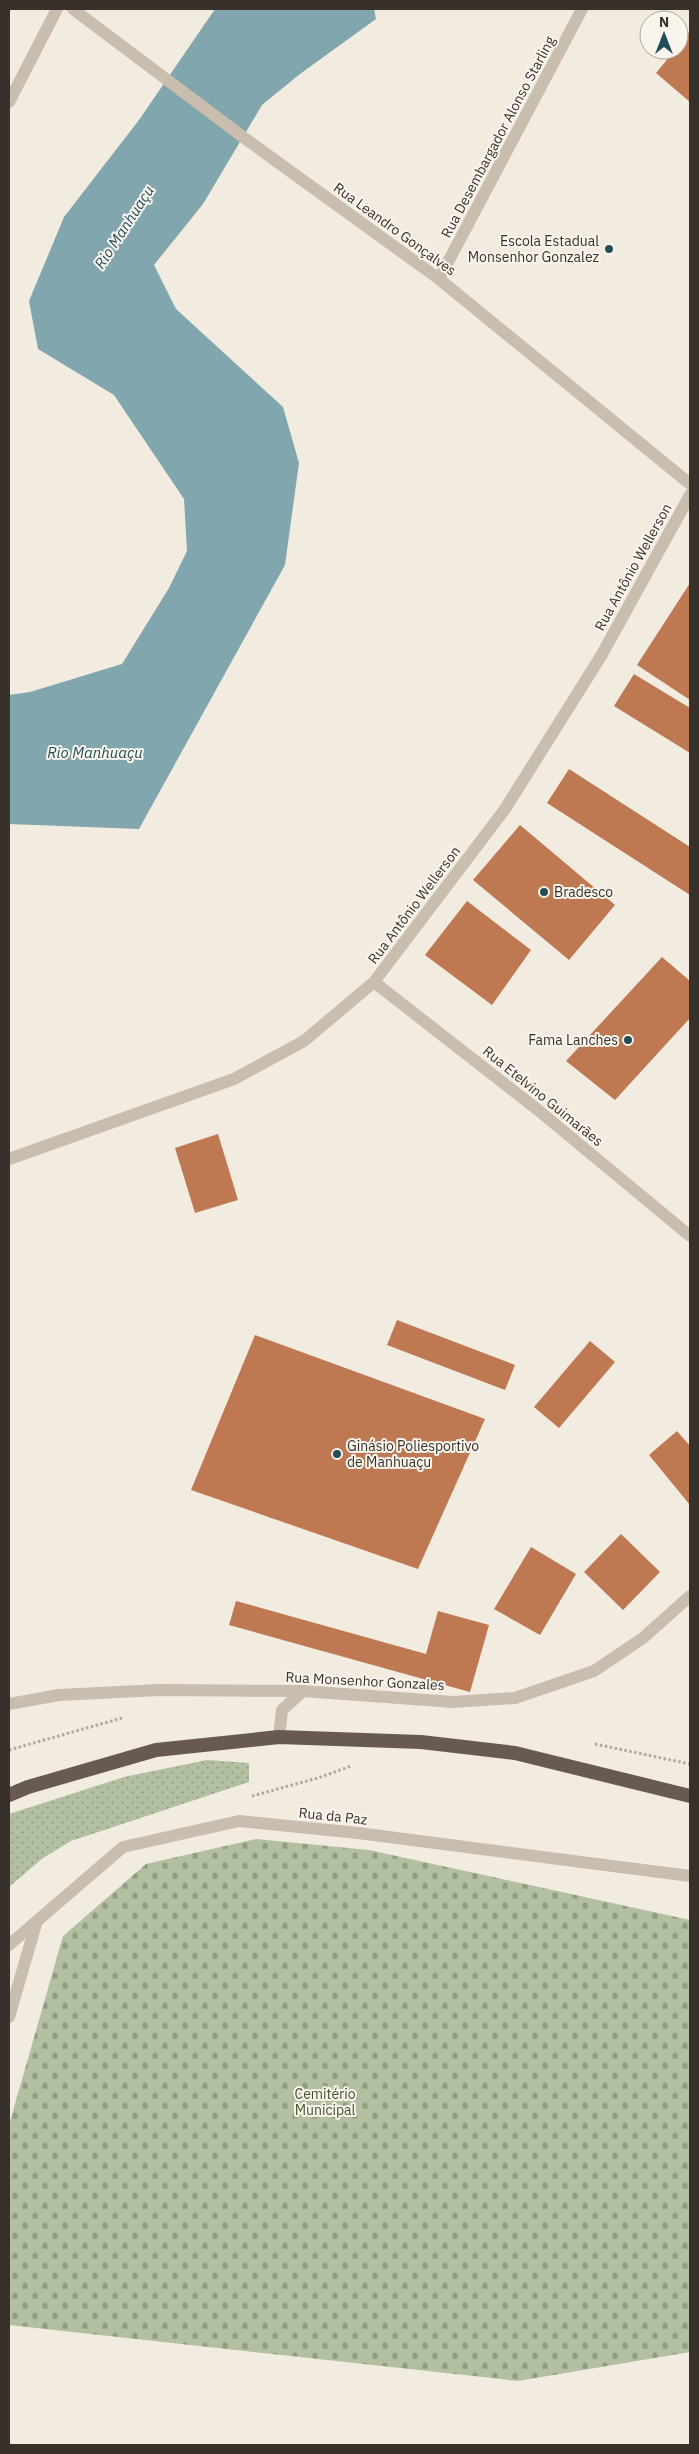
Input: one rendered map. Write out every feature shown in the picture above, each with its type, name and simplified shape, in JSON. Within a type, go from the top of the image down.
[{"type":"highway","points":[[9,1795],[28,1787],[156,1750],[279,1737],[421,1742],[515,1753],[690,1796]]},
{"type":"street","points":[[9,102],[56,9]]},
{"type":"street","name":"Rua Leandro Gonçalves","points":[[73,9],[243,137],[439,279],[690,484]]},
{"type":"street","name":"Rua Desembargador Alonso Starling","points":[[439,279],[582,9]]},
{"type":"street","name":"Rua Antônio Wellerson","points":[[9,1159],[234,1079],[304,1042],[374,982],[505,809],[601,656],[690,495]]},
{"type":"street","name":"Rua Etelvino Guimarães","points":[[374,982],[538,1110],[690,1236]]},
{"type":"street","name":"Rua Monsenhor Gonzales","points":[[9,1704],[59,1695],[159,1690],[303,1691],[453,1702],[515,1698],[594,1671],[643,1638],[690,1596]]},
{"type":"street","points":[[279,1737],[282,1710],[303,1691]]},
{"type":"street","name":"Rua da Paz","points":[[9,1945],[36,1924],[123,1848],[239,1822],[358,1833],[690,1876]]},
{"type":"street","points":[[9,2018],[36,1924]]},
{"type":"path","points":[[243,1798],[318,1778],[359,1763]]},
{"type":"green space","points":[[207,1760],[249,1763],[249,1782],[71,1841],[43,1858],[9,1887],[9,1814],[124,1777]]},
{"type":"green space","name":"Cemitério Municipal","points":[[256,1839],[369,1850],[690,1920],[690,2352],[518,2381],[9,2325],[9,2125],[63,1936],[146,1864]]},
{"type":"water","name":"Rio Manhuaçu","points":[[215,9],[374,9],[376,19],[300,74],[262,105],[203,204],[154,265],[176,309],[283,407],[299,463],[285,565],[139,829],[9,824],[9,695],[30,692],[122,664],[169,588],[187,551],[184,499],[114,395],[38,349],[29,301],[64,217],[139,120]]},
{"type":"building","points":[[690,31],[690,102],[656,73],[667,60],[689,60]]},
{"type":"building","points":[[690,583],[690,700],[637,665]]},
{"type":"building","points":[[634,674],[690,708],[690,753],[614,706]]},
{"type":"building","points":[[569,769],[690,847],[690,895],[547,803]]},
{"type":"building","name":"Bradesco","points":[[520,825],[615,905],[569,960],[473,880]]},
{"type":"building","points":[[467,901],[531,950],[492,1005],[425,955]]},
{"type":"building","name":"Fama Lanches","points":[[662,957],[690,981],[690,1018],[615,1100],[566,1061]]},
{"type":"building","points":[[218,1134],[238,1200],[195,1213],[175,1148]]},
{"type":"building","points":[[397,1320],[515,1365],[505,1390],[387,1345]]},
{"type":"building","name":"Ginásio Poliesportivo de Manhuaçu","points":[[255,1335],[485,1419],[418,1569],[191,1490]]},
{"type":"building","points":[[590,1341],[615,1362],[559,1428],[534,1407]]},
{"type":"building","points":[[677,1431],[690,1446],[690,1505],[649,1455]]},
{"type":"building","points":[[621,1534],[660,1572],[623,1610],[584,1572]]},
{"type":"building","points":[[531,1547],[576,1574],[540,1635],[494,1609]]},
{"type":"building","points":[[236,1601],[426,1654],[438,1611],[489,1625],[470,1692],[229,1625]]},
{"type":"place","name":"Escola Estadual Monsenhor Gonzalez","points":[[609,249]]},
{"type":"place","name":"Bradesco","points":[[544,892]]},
{"type":"place","name":"Fama Lanches","points":[[628,1040]]},
{"type":"place","name":"Ginásio Poliesportivo de Manhuaçu","points":[[337,1454]]}]
